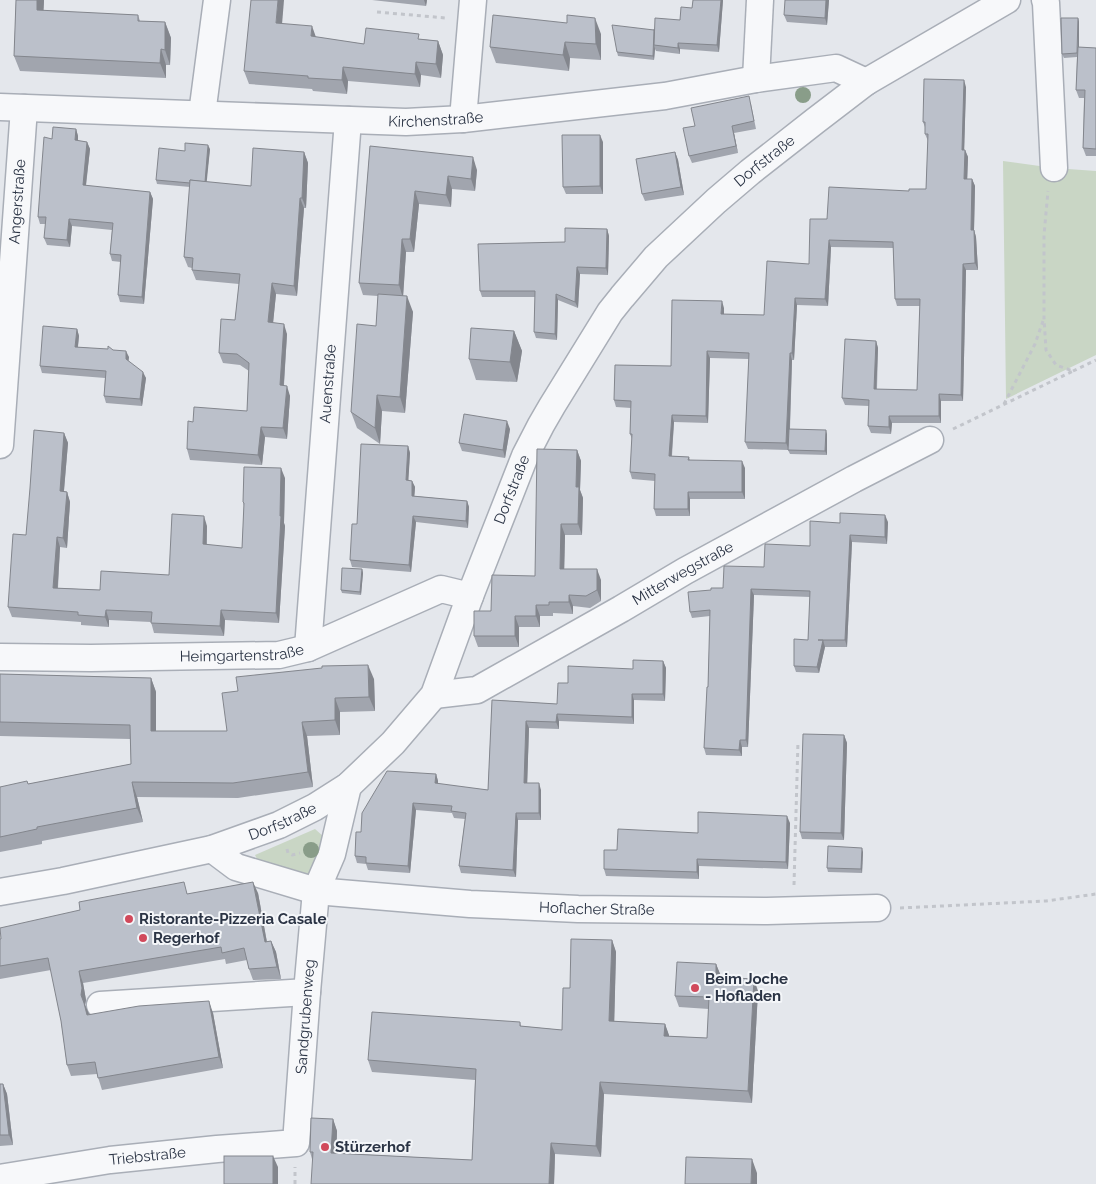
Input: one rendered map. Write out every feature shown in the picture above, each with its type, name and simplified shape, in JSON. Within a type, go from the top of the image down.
[{"type":"street","points":[[202,114],[216,0]]},
{"type":"street","points":[[756,79],[760,0]]},
{"type":"street","name":"Dorfstraße","points":[[0,892],[64,881],[212,849],[279,825],[314,807],[348,786],[393,743],[434,695],[470,596],[525,456],[541,425],[610,312],[656,256],[750,172],[866,82],[1007,0]]},
{"type":"street","points":[[1045,0],[1054,168]]},
{"type":"street","points":[[463,119],[472,10]]},
{"type":"street","name":"Kirchenstraße","points":[[12,108],[406,122],[463,119],[665,96],[756,79],[836,68],[866,82]]},
{"type":"street","name":"Angerstraße","points":[[0,445],[12,108]]},
{"type":"street","name":"Auenstraße","points":[[308,648],[348,120]]},
{"type":"street","name":"Mitterwegstraße","points":[[434,695],[476,690],[613,614],[685,571],[854,478],[930,440]]},
{"type":"street","name":"Heimgartenstraße","points":[[0,657],[82,658],[279,655],[308,648],[441,590],[470,596]]},
{"type":"street","points":[[316,891],[332,854],[348,786]]},
{"type":"street","name":"Hoflacher Straße","points":[[212,849],[236,867],[316,891],[470,904],[578,909],[794,910],[877,908]]},
{"type":"street","name":"Sandgrubenweg","points":[[296,1143],[306,992],[316,891]]},
{"type":"street","points":[[100,1005],[306,992]]},
{"type":"street","name":"Triebstraße","points":[[0,1178],[110,1160],[296,1143]]},
{"type":"path","points":[[377,12],[472,10]]},
{"type":"path","points":[[1054,168],[1047,194],[1044,235],[1046,350],[1056,365],[1073,371]]},
{"type":"path","points":[[1004,404],[1044,320]]},
{"type":"path","points":[[930,440],[1096,360]]},
{"type":"path","points":[[794,910],[798,741]]},
{"type":"path","points":[[877,908],[1046,901],[1096,894]]},
{"type":"green space","points":[[1003,161],[1054,168],[1096,171],[1096,355],[1006,399]]},
{"type":"green space","points":[[315,829],[324,837],[311,875],[258,861],[255,855]]},
{"type":"building","points":[[16,0],[37,0],[37,10],[138,15],[138,21],[165,22],[165,50],[161,49],[160,63],[14,56]]},
{"type":"building","points":[[251,0],[278,0],[276,23],[312,26],[311,36],[364,44],[366,28],[419,34],[418,39],[438,41],[436,64],[416,62],[415,74],[343,67],[342,80],[244,71]]},
{"type":"building","points":[[693,0],[721,0],[717,45],[678,43],[678,48],[654,45],[655,18],[680,20],[681,7],[692,8]]},
{"type":"building","points":[[785,0],[826,0],[825,18],[784,15]]},
{"type":"building","points":[[493,15],[567,23],[567,15],[595,18],[596,44],[565,42],[563,55],[490,47]]},
{"type":"building","points":[[1061,18],[1078,18],[1077,53],[1062,54]]},
{"type":"building","points":[[612,25],[654,30],[653,56],[617,52]]},
{"type":"building","points":[[1078,47],[1096,48],[1096,149],[1083,148],[1085,90],[1076,90]]},
{"type":"building","points":[[924,79],[964,80],[962,150],[965,150],[964,179],[972,179],[971,230],[974,230],[975,263],[963,264],[961,395],[939,394],[939,416],[889,416],[889,427],[868,426],[869,400],[842,398],[845,339],[876,341],[874,389],[917,390],[920,299],[895,299],[893,242],[829,240],[825,299],[795,298],[792,353],[790,353],[786,443],[745,442],[749,353],[707,351],[706,416],[672,415],[669,456],[689,457],[688,460],[742,461],[742,492],[688,492],[688,509],[654,509],[655,474],[630,472],[631,401],[614,400],[615,365],[671,366],[672,300],[722,301],[721,314],[764,315],[767,261],[809,264],[810,219],[827,219],[829,187],[909,191],[909,189],[926,189],[928,134],[925,134],[925,122],[923,122]]},
{"type":"building","points":[[749,96],[754,121],[732,126],[736,146],[689,156],[683,128],[695,126],[691,108]]},
{"type":"building","points":[[53,127],[76,129],[75,140],[87,142],[83,185],[150,192],[142,297],[118,295],[121,255],[110,254],[113,223],[69,219],[67,240],[44,238],[46,217],[38,217],[44,137],[52,139]]},
{"type":"building","points":[[562,135],[600,135],[600,186],[563,187]]},
{"type":"building","points":[[185,143],[208,145],[205,182],[190,180],[190,183],[156,180],[159,148],[185,151]]},
{"type":"building","points":[[370,146],[473,157],[471,179],[448,176],[446,195],[415,191],[410,239],[402,239],[399,285],[359,283]]},
{"type":"building","points":[[253,148],[304,152],[294,286],[272,283],[268,322],[284,324],[280,385],[287,386],[283,428],[261,427],[258,455],[187,449],[188,421],[193,422],[194,407],[247,411],[249,363],[237,354],[219,353],[221,319],[235,320],[240,274],[192,270],[193,258],[184,257],[190,180],[251,186]]},
{"type":"building","points":[[675,152],[681,187],[642,194],[636,159]]},
{"type":"building","points":[[565,228],[607,229],[606,268],[577,267],[575,302],[556,294],[555,334],[534,332],[535,291],[480,291],[478,244],[565,242]]},
{"type":"building","points":[[378,294],[407,296],[400,397],[377,395],[375,428],[351,412],[357,324],[376,326]]},
{"type":"building","points":[[43,326],[77,329],[75,347],[108,349],[108,346],[113,350],[126,351],[126,359],[143,372],[140,399],[104,396],[106,371],[40,366]]},
{"type":"building","points":[[471,328],[514,331],[510,362],[469,359]]},
{"type":"building","points":[[464,414],[507,421],[503,450],[459,443]]},
{"type":"building","points":[[789,429],[826,430],[825,451],[788,450]]},
{"type":"building","points":[[34,430],[64,433],[60,491],[67,492],[63,538],[57,537],[53,588],[100,590],[101,571],[169,575],[172,514],[204,516],[203,544],[242,548],[244,467],[281,468],[281,516],[276,613],[221,610],[220,626],[151,623],[152,612],[106,610],[105,617],[78,615],[78,612],[8,607],[13,534],[26,535]]},
{"type":"building","points":[[361,444],[408,446],[406,480],[412,481],[412,496],[467,501],[466,521],[413,516],[409,565],[350,560],[352,524],[357,524]]},
{"type":"building","points":[[537,449],[577,450],[578,524],[561,524],[560,569],[597,569],[597,590],[586,596],[569,595],[569,602],[549,602],[549,605],[536,605],[536,616],[515,616],[515,636],[474,636],[474,611],[491,611],[492,575],[535,576]]},
{"type":"building","points":[[840,513],[885,515],[885,537],[850,535],[845,640],[823,640],[817,667],[794,666],[794,639],[808,640],[810,591],[751,589],[746,740],[740,740],[739,750],[704,748],[710,610],[690,612],[688,592],[723,588],[724,566],[764,567],[765,544],[810,546],[810,521],[840,523]]},
{"type":"building","points":[[342,568],[362,569],[360,592],[341,590]]},
{"type":"building","points":[[633,660],[663,661],[663,694],[632,694],[632,717],[557,714],[556,722],[526,721],[524,783],[539,783],[539,813],[516,813],[513,870],[459,866],[466,813],[451,811],[452,806],[413,803],[408,866],[366,863],[366,857],[355,856],[356,832],[361,832],[362,813],[387,771],[436,774],[435,783],[488,790],[492,700],[557,704],[558,683],[568,683],[568,666],[633,669]]},
{"type":"building","points":[[368,665],[369,697],[335,698],[335,720],[302,722],[308,772],[233,783],[132,782],[137,808],[37,827],[37,829],[0,837],[0,787],[27,781],[28,784],[131,764],[130,725],[0,722],[0,674],[151,678],[151,731],[227,731],[222,693],[238,691],[236,677],[322,668],[322,666]]},
{"type":"building","points":[[803,734],[844,735],[841,833],[800,832]]},
{"type":"building","points":[[698,812],[787,816],[786,862],[697,859],[697,872],[604,869],[604,850],[617,850],[618,829],[698,833]]},
{"type":"building","points":[[828,846],[862,848],[861,869],[827,868]]},
{"type":"building","points":[[184,882],[187,894],[253,882],[265,942],[271,941],[277,967],[249,969],[244,948],[222,953],[221,947],[79,971],[82,988],[81,995],[87,1015],[139,1006],[209,1001],[219,1057],[98,1078],[95,1062],[67,1065],[61,1021],[48,958],[0,966],[0,928],[80,910],[79,902]]},
{"type":"building","points":[[571,939],[612,940],[609,1021],[665,1024],[664,1036],[707,1038],[709,997],[675,996],[677,962],[716,964],[716,977],[754,979],[748,1091],[600,1082],[596,1146],[551,1143],[549,1184],[311,1184],[313,1152],[310,1152],[311,1118],[333,1119],[331,1153],[472,1160],[476,1069],[368,1060],[372,1012],[520,1022],[520,1026],[562,1030],[563,988],[570,988]]},
{"type":"building","points":[[0,1084],[3,1084],[9,1135],[0,1135]]},
{"type":"building","points":[[224,1156],[273,1156],[273,1184],[224,1184]]},
{"type":"building","points":[[686,1157],[752,1159],[751,1184],[685,1184]]},
{"type":"place","name":"Ristorante-Pizzeria Casale","points":[[129,919]]},
{"type":"place","name":"Regerhof","points":[[143,938]]},
{"type":"place","name":"Beim Joche - Hofladen","points":[[695,988]]},
{"type":"place","name":"Stürzerhof","points":[[325,1147]]}]
